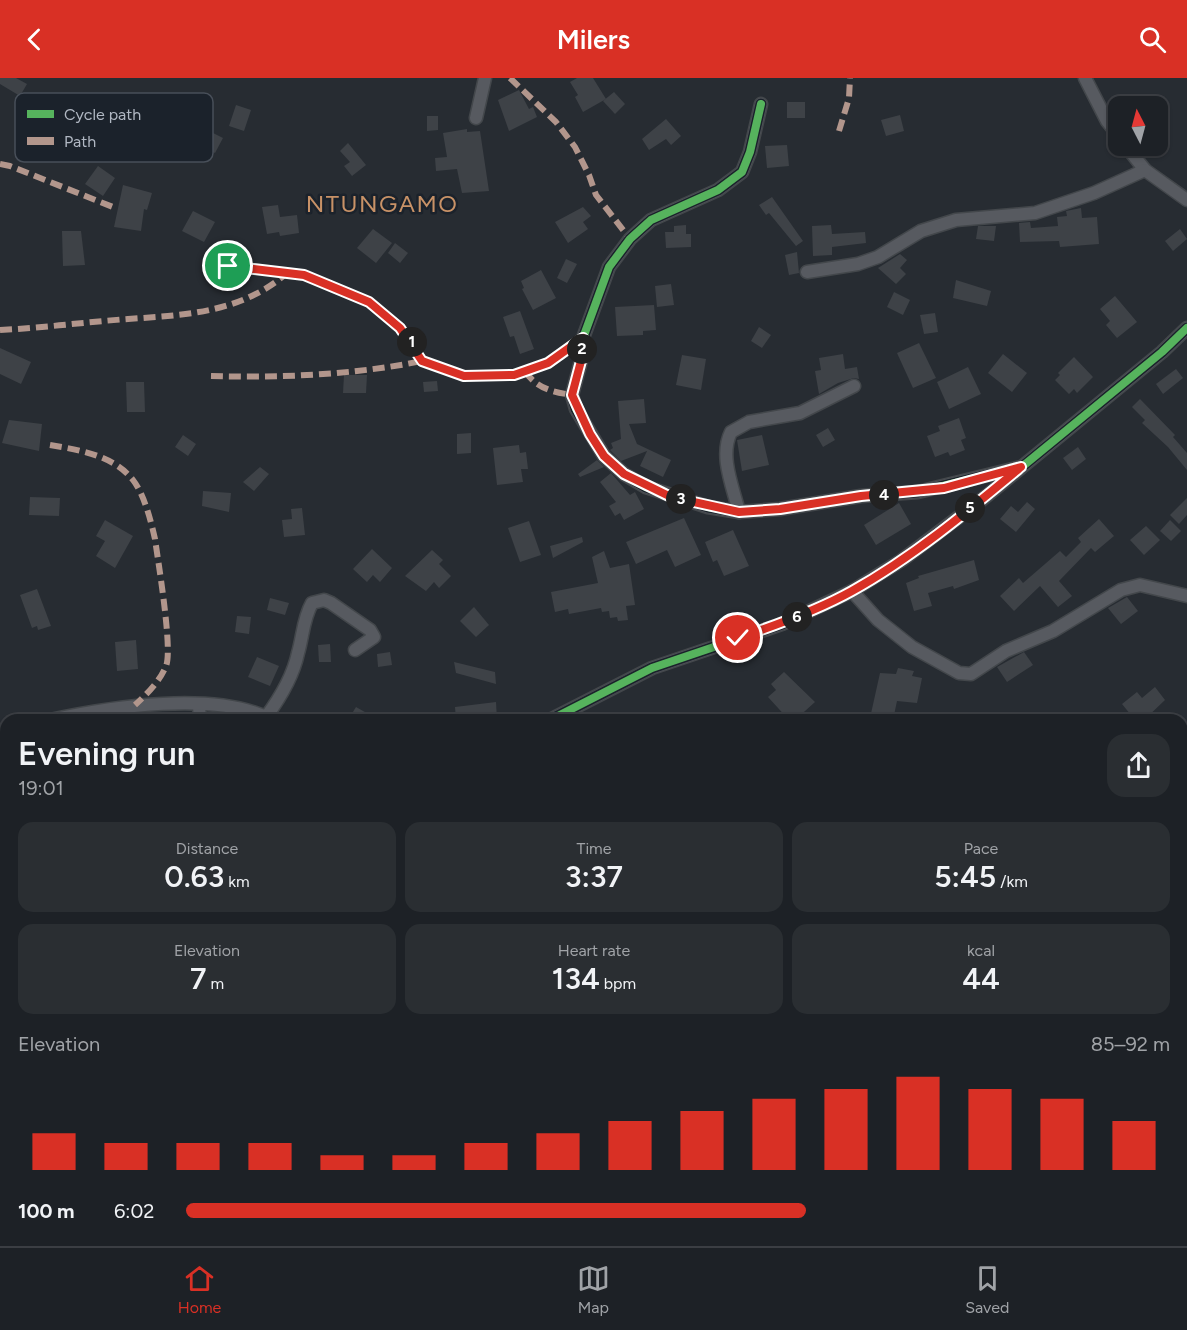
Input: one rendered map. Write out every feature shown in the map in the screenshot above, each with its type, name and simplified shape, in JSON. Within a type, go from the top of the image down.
[{"type":"street","points":[[477,118],[485,78]]},
{"type":"street","points":[[1085,78],[1108,122]]},
{"type":"street","points":[[761,104],[750,152],[742,172],[732,183],[651,220],[630,238],[609,267],[583,338],[581,361],[572,395],[576,409],[604,456],[624,474],[646,487],[708,507],[739,512],[780,509],[861,496],[918,492],[1021,467]]},
{"type":"street","points":[[1134,156],[1145,170],[1187,200]]},
{"type":"street","points":[[807,272],[858,264],[878,257],[921,231],[956,220],[1035,213],[1094,193],[1145,170]]},
{"type":"street","points":[[574,714],[652,668],[782,624],[852,591],[902,560],[1021,467],[1162,352],[1187,328]]},
{"type":"street","points":[[739,512],[726,449],[731,432],[749,422],[800,413],[854,386]]},
{"type":"street","points":[[852,591],[878,620],[912,647],[959,673],[970,674],[1006,651],[1053,631],[1121,590],[1140,585],[1187,596]]},
{"type":"street","points":[[271,714],[295,666],[306,615],[312,603],[324,600],[331,603],[370,630],[374,637],[355,650]]},
{"type":"street","points":[[84,714],[135,705],[200,705],[253,711],[260,714]]},
{"type":"street","points":[[200,705],[200,714]]},
{"type":"path","points":[[210,257],[244,270],[304,275],[369,302],[400,328],[422,361],[464,376],[514,375],[548,363],[583,338]]},
{"type":"building","points":[[0,78],[16,78],[27,84],[22,93],[15,93],[0,84]]},
{"type":"building","points":[[577,78],[593,78],[606,99],[583,112],[575,97],[578,95],[570,82]]},
{"type":"building","points":[[519,90],[529,109],[533,107],[537,117],[509,131],[498,100]]},
{"type":"building","points":[[614,92],[625,104],[615,114],[603,101]]},
{"type":"building","points":[[787,102],[805,102],[805,118],[787,118]]},
{"type":"building","points":[[236,105],[251,110],[244,131],[229,126]]},
{"type":"building","points":[[900,115],[904,131],[886,136],[881,120]]},
{"type":"building","points":[[427,116],[438,116],[438,130],[427,131]]},
{"type":"building","points":[[666,119],[681,136],[671,145],[666,139],[649,150],[642,139]]},
{"type":"building","points":[[467,129],[467,132],[480,131],[489,191],[462,193],[457,169],[436,171],[435,158],[447,157],[443,133]]},
{"type":"building","points":[[213,133],[223,138],[215,153],[213,152]]},
{"type":"building","points":[[348,143],[366,165],[352,176],[344,166],[350,162],[340,151]]},
{"type":"building","points":[[787,145],[789,166],[767,168],[765,146]]},
{"type":"building","points":[[98,166],[115,178],[103,196],[85,184]]},
{"type":"building","points":[[123,185],[152,193],[147,210],[144,209],[141,231],[114,227]]},
{"type":"building","points":[[772,197],[803,241],[796,246],[769,213],[766,215],[759,205]]},
{"type":"building","points":[[278,205],[280,217],[297,215],[299,233],[280,236],[279,232],[267,234],[262,207]]},
{"type":"building","points":[[583,207],[591,216],[583,222],[588,229],[568,243],[555,222]]},
{"type":"building","points":[[1081,208],[1082,218],[1097,217],[1099,244],[1060,247],[1059,241],[1020,242],[1019,223],[1030,222],[1031,228],[1058,226],[1057,217],[1067,216],[1066,211]]},
{"type":"building","points":[[193,211],[215,222],[204,242],[182,231]]},
{"type":"building","points":[[686,225],[686,234],[691,234],[691,247],[666,248],[665,232],[674,232],[674,226]]},
{"type":"building","points":[[831,225],[832,234],[865,232],[866,243],[832,247],[832,255],[813,256],[812,226]]},
{"type":"building","points":[[978,226],[996,226],[994,241],[976,239]]},
{"type":"building","points":[[373,229],[392,243],[376,263],[357,248]]},
{"type":"building","points":[[1180,229],[1187,239],[1173,251],[1165,241]]},
{"type":"building","points":[[62,231],[81,231],[85,265],[63,266]]},
{"type":"building","points":[[395,243],[408,253],[400,263],[388,253]]},
{"type":"building","points":[[797,252],[799,273],[789,275],[785,255]]},
{"type":"building","points":[[900,254],[907,260],[900,268],[906,274],[896,284],[878,268]]},
{"type":"building","points":[[566,259],[577,264],[567,283],[557,278]]},
{"type":"building","points":[[541,270],[556,298],[533,310],[522,289],[524,288],[521,281]]},
{"type":"building","points":[[956,280],[991,291],[987,306],[953,298]]},
{"type":"building","points":[[671,284],[674,305],[657,307],[655,286]]},
{"type":"building","points":[[894,292],[910,300],[903,315],[887,307]]},
{"type":"building","points":[[1115,296],[1137,322],[1117,338],[1106,325],[1110,321],[1100,309]]},
{"type":"building","points":[[654,305],[656,330],[643,331],[643,335],[617,336],[615,307]]},
{"type":"building","points":[[520,311],[534,349],[520,354],[514,336],[510,337],[503,317]]},
{"type":"building","points":[[935,313],[938,332],[924,334],[920,315]]},
{"type":"building","points":[[759,327],[771,335],[762,348],[751,341]]},
{"type":"building","points":[[919,343],[936,378],[913,388],[897,353]]},
{"type":"building","points":[[0,348],[31,362],[21,384],[0,374]]},
{"type":"building","points":[[843,354],[845,369],[857,367],[859,379],[854,378],[838,383],[819,394],[815,371],[821,370],[819,358]]},
{"type":"building","points":[[1003,354],[1027,373],[1012,392],[988,373]]},
{"type":"building","points":[[682,355],[706,359],[701,390],[676,385]]},
{"type":"building","points":[[1074,357],[1093,377],[1077,393],[1074,389],[1069,394],[1055,380],[1060,375],[1058,373]]},
{"type":"building","points":[[968,367],[981,394],[949,409],[937,382]]},
{"type":"building","points":[[1176,369],[1183,378],[1163,394],[1156,384]]},
{"type":"building","points":[[344,375],[367,375],[366,393],[343,393]]},
{"type":"building","points":[[437,381],[438,391],[424,392],[423,382]]},
{"type":"building","points":[[126,382],[144,382],[145,412],[127,412]]},
{"type":"building","points":[[644,399],[646,423],[629,424],[637,444],[671,460],[663,477],[640,466],[647,451],[621,461],[610,450],[613,448],[611,443],[621,439],[618,401]]},
{"type":"building","points":[[1140,399],[1175,435],[1173,437],[1187,453],[1187,470],[1168,447],[1142,423],[1145,420],[1132,407]]},
{"type":"building","points":[[959,418],[966,438],[961,440],[965,450],[950,456],[948,452],[935,457],[927,436],[940,431],[938,426]]},
{"type":"building","points":[[9,420],[42,424],[39,451],[2,443]]},
{"type":"building","points":[[828,428],[835,440],[823,447],[816,435]]},
{"type":"building","points":[[471,433],[471,453],[457,454],[457,434]]},
{"type":"building","points":[[183,435],[196,444],[188,456],[175,447]]},
{"type":"building","points":[[762,435],[769,465],[742,471],[737,440]]},
{"type":"building","points":[[519,445],[520,453],[526,452],[528,469],[521,469],[523,482],[497,485],[493,448]]},
{"type":"building","points":[[1078,447],[1086,459],[1072,470],[1063,458]]},
{"type":"building","points":[[597,460],[604,467],[580,477],[578,474]]},
{"type":"building","points":[[260,467],[269,474],[254,491],[243,482]]},
{"type":"building","points":[[611,473],[630,495],[635,492],[644,509],[624,520],[620,513],[615,516],[609,506],[616,502],[600,482]]},
{"type":"building","points":[[203,491],[231,493],[229,512],[202,506]]},
{"type":"building","points":[[30,497],[60,498],[59,516],[29,515]]},
{"type":"building","points":[[1187,498],[1187,515],[1179,524],[1170,515]]},
{"type":"building","points":[[1027,502],[1035,509],[1016,532],[1000,519],[1011,506],[1018,512]]},
{"type":"building","points":[[899,503],[911,524],[876,545],[864,525]]},
{"type":"building","points":[[302,508],[305,535],[284,537],[282,520],[292,519],[291,509]]},
{"type":"building","points":[[684,518],[701,555],[675,567],[667,550],[636,564],[626,542]]},
{"type":"building","points":[[1099,519],[1114,536],[1095,552],[1091,548],[1059,581],[1072,596],[1058,607],[1040,586],[1014,611],[1000,596],[1019,578],[1023,583],[1060,551],[1066,557],[1081,542],[1078,538]]},
{"type":"building","points":[[105,520],[133,536],[115,568],[96,556],[105,541],[96,536]]},
{"type":"building","points":[[1170,520],[1181,531],[1171,541],[1160,531]]},
{"type":"building","points":[[529,521],[541,555],[520,562],[508,528]]},
{"type":"building","points":[[1146,526],[1160,540],[1144,555],[1130,540]]},
{"type":"building","points":[[733,530],[749,566],[724,576],[717,560],[713,562],[705,542]]},
{"type":"building","points":[[582,537],[583,542],[553,558],[550,546]]},
{"type":"building","points":[[372,549],[392,568],[380,582],[373,575],[367,582],[353,569]]},
{"type":"building","points":[[432,550],[443,560],[439,564],[451,576],[439,588],[434,582],[426,591],[405,576]]},
{"type":"building","points":[[604,551],[610,568],[629,564],[635,605],[626,606],[628,620],[618,621],[617,617],[610,618],[609,611],[602,612],[601,608],[569,614],[568,609],[555,612],[551,592],[598,583],[592,557]]},
{"type":"building","points":[[974,560],[979,580],[954,589],[953,586],[928,593],[932,606],[914,611],[906,583],[919,578],[918,576]]},
{"type":"building","points":[[37,589],[51,626],[38,630],[37,626],[32,628],[20,595]]},
{"type":"building","points":[[1127,597],[1138,611],[1121,624],[1108,608]]},
{"type":"building","points":[[270,598],[289,603],[285,615],[267,610]]},
{"type":"building","points":[[474,607],[489,625],[476,637],[460,621]]},
{"type":"building","points":[[237,616],[251,617],[249,634],[235,632]]},
{"type":"building","points":[[136,640],[138,669],[117,671],[115,642]]},
{"type":"building","points":[[330,644],[331,662],[319,662],[318,645]]},
{"type":"building","points":[[390,652],[392,665],[378,667],[377,654]]},
{"type":"building","points":[[1024,652],[1033,665],[1007,682],[997,667]]},
{"type":"building","points":[[257,657],[279,666],[270,686],[248,677]]},
{"type":"building","points":[[454,662],[495,672],[496,684],[456,673]]},
{"type":"building","points":[[898,668],[914,671],[912,676],[922,678],[917,703],[897,701],[894,714],[871,714],[880,673],[896,674]]},
{"type":"building","points":[[784,672],[815,702],[802,714],[784,714],[768,697],[776,690],[771,684]]},
{"type":"building","points":[[1155,687],[1165,700],[1150,714],[1130,714],[1122,704],[1137,692],[1142,698]]},
{"type":"building","points":[[496,702],[497,714],[456,714],[455,707]]},
{"type":"building","points":[[356,707],[368,714],[352,714]]},
{"type":"marked path","points":[[510,78],[556,122],[575,147],[596,195],[630,239]]},
{"type":"marked path","points":[[839,131],[849,98],[850,78]]},
{"type":"marked path","points":[[0,164],[113,207]]},
{"type":"marked path","points":[[0,330],[170,316],[212,309],[251,297],[287,273]]},
{"type":"marked path","points":[[211,376],[316,374],[370,370],[422,361]]},
{"type":"marked path","points":[[525,371],[539,385],[572,395]]},
{"type":"marked path","points":[[50,445],[95,455],[116,465],[133,480],[147,508],[155,539],[162,585],[168,657],[160,677],[135,705]]},
{"type":"cycle path","points":[[761,104],[750,152],[742,172],[718,190],[651,220],[630,239],[609,267],[583,338],[581,361],[572,395],[576,409],[604,456],[624,474],[646,487],[708,507],[739,512],[780,509],[861,496],[918,492],[1021,467]]},
{"type":"cycle path","points":[[562,714],[652,668],[782,624],[852,591],[902,560],[984,498],[1162,352],[1187,328]]},
{"type":"district","name":"NTUNGAMO","points":[[382,204]]},
{"type":"route","points":[[228,266],[244,270],[304,275],[369,302],[385,313],[400,328],[413,343],[422,361],[464,376],[486,378],[514,375],[548,363],[583,338],[581,361],[572,395],[576,409],[604,456],[624,474],[646,487],[671,497],[708,507],[739,512],[780,509],[861,496],[918,492],[944,488],[1021,467],[902,560],[852,591],[782,624],[738,638]]}]
